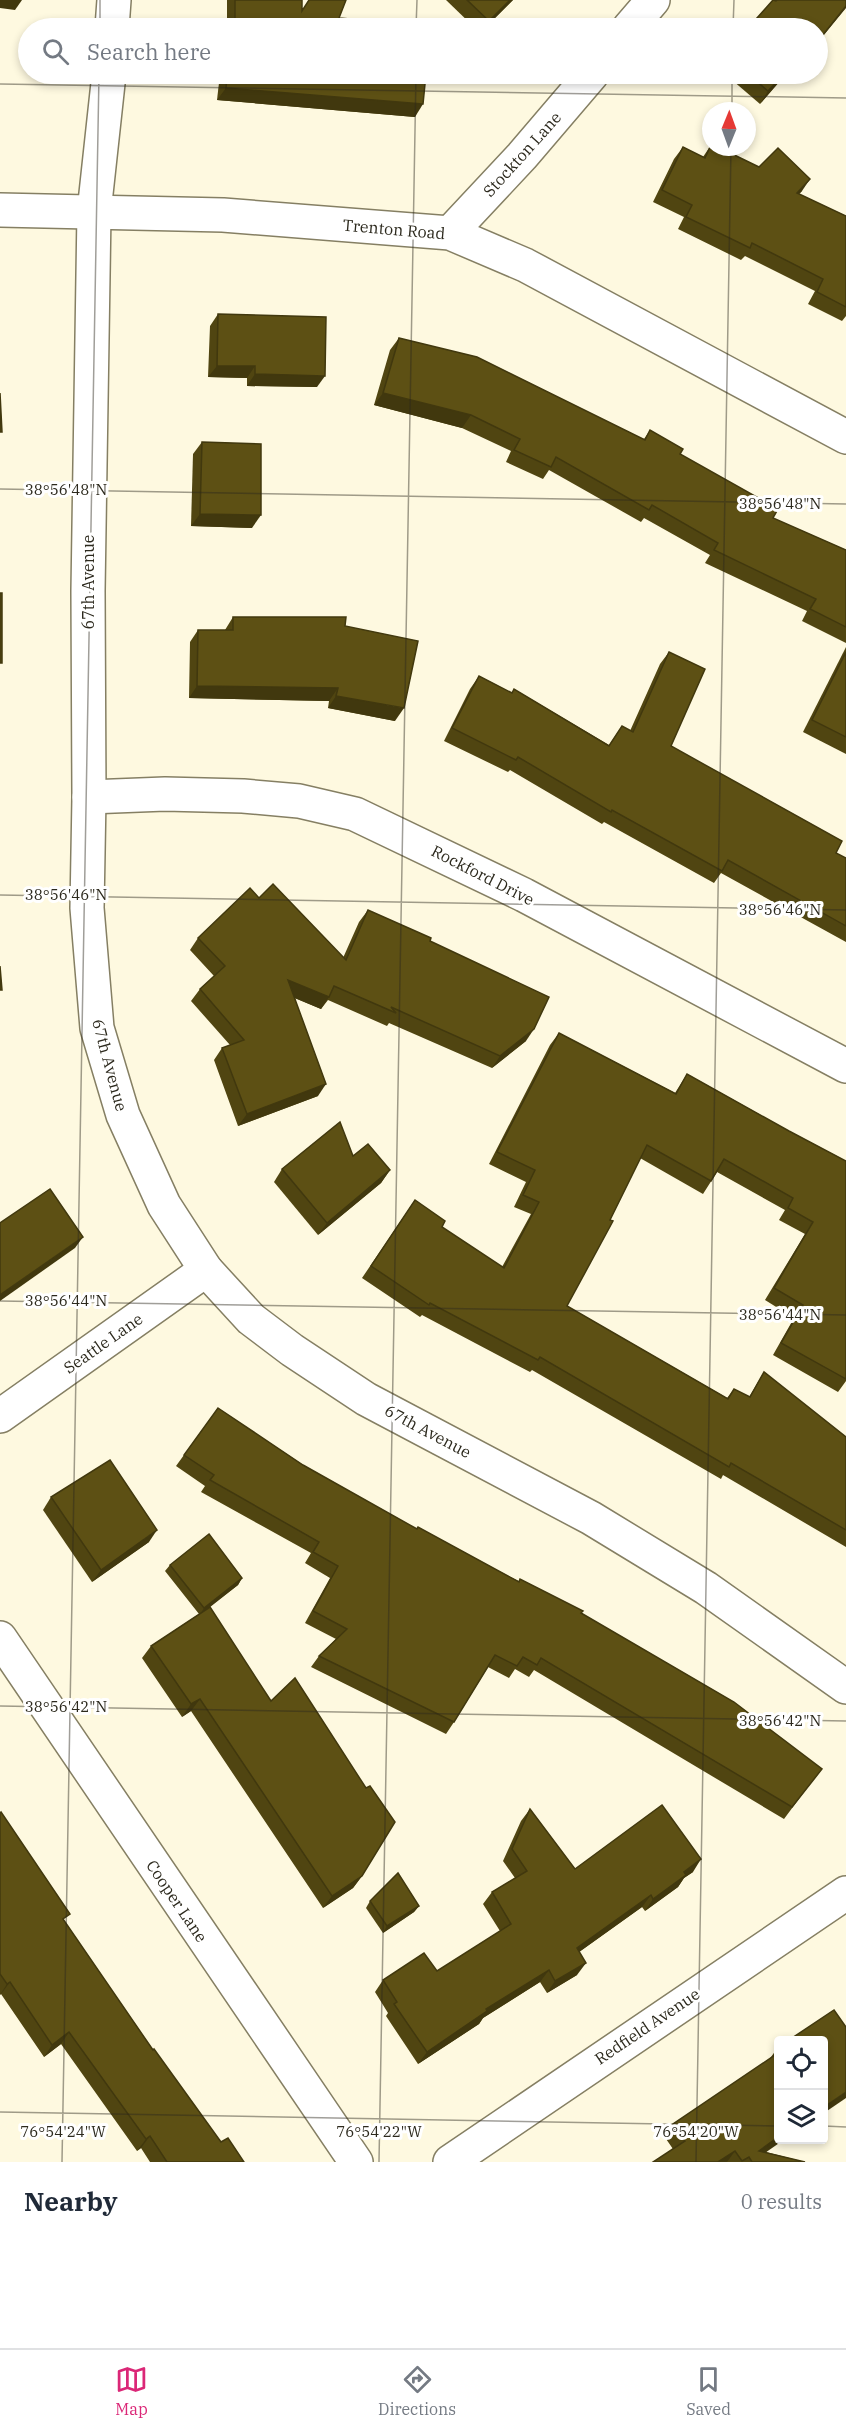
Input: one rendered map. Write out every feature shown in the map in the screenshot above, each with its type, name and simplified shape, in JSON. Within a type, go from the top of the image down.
[{"type":"street","points":[[113,18],[114,0]]},
{"type":"street","points":[[638,18],[653,0]]},
{"type":"street","name":"67th Avenue","points":[[108,84],[94,212],[88,580],[87,908],[97,1028],[123,1115],[164,1205],[206,1270],[251,1318],[292,1350],[366,1399],[591,1518],[706,1588],[846,1687]]},
{"type":"street","name":"Stockton Lane","points":[[450,233],[522,156],[583,84]]},
{"type":"street","name":"Trenton Road","points":[[0,210],[223,215],[450,233],[525,265],[846,437]]},
{"type":"street","name":"Rockford Drive","points":[[89,796],[165,794],[243,796],[298,801],[355,814],[524,895],[846,1066]]},
{"type":"street","name":"Seattle Lane","points":[[0,1416],[206,1270]]},
{"type":"street","name":"Cooper Lane","points":[[0,1638],[356,2162]]},
{"type":"street","name":"Redfield Avenue","points":[[450,2162],[846,1893]]},
{"type":"building","points":[[235,0],[302,0],[302,11],[309,0],[346,0],[339,18],[235,18]]},
{"type":"building","points":[[467,0],[510,0],[492,18],[486,18]]},
{"type":"building","points":[[773,0],[846,0],[846,6],[828,28],[828,18],[757,18]]},
{"type":"building","points":[[226,84],[425,84],[423,104],[226,88]]},
{"type":"building","points":[[760,84],[775,84],[768,91]]},
{"type":"building","points":[[683,147],[705,158],[706,156],[736,156],[759,167],[778,148],[810,179],[797,193],[846,216],[846,307],[817,292],[823,279],[752,243],[750,248],[686,217],[692,205],[662,190]]},
{"type":"building","points":[[218,314],[326,317],[325,376],[255,374],[255,366],[217,366]]},
{"type":"building","points":[[399,338],[477,357],[645,440],[650,430],[683,449],[680,454],[778,509],[773,518],[846,550],[846,627],[810,609],[816,599],[714,550],[718,543],[652,505],[649,510],[556,457],[551,467],[514,450],[520,439],[471,415],[383,393]]},
{"type":"building","points":[[0,393],[2,432],[0,432]]},
{"type":"building","points":[[202,442],[261,444],[261,515],[200,514]]},
{"type":"building","points":[[0,593],[2,593],[2,663],[0,663]]},
{"type":"building","points":[[233,617],[346,617],[345,626],[418,641],[404,708],[336,696],[338,688],[197,686],[198,630],[233,630]]},
{"type":"building","points":[[669,652],[705,669],[671,746],[842,841],[836,853],[846,858],[846,926],[728,860],[722,871],[612,810],[611,812],[518,757],[516,760],[452,728],[479,676],[512,693],[514,689],[609,746],[622,726],[633,732]]},
{"type":"building","points":[[846,652],[846,737],[812,720]]},
{"type":"building","points":[[273,884],[346,960],[368,910],[431,938],[430,941],[549,997],[534,1029],[500,1056],[391,1007],[396,1013],[334,986],[329,997],[288,980],[326,1084],[247,1114],[222,1048],[244,1040],[200,989],[225,966],[198,938],[250,888],[259,898]]},
{"type":"building","points":[[0,966],[2,990],[0,990]]},
{"type":"building","points":[[559,1033],[676,1094],[687,1074],[846,1161],[846,1379],[781,1343],[803,1305],[774,1288],[813,1222],[788,1208],[793,1198],[724,1159],[711,1181],[647,1145],[610,1220],[613,1221],[567,1306],[728,1399],[734,1389],[750,1397],[764,1372],[846,1437],[846,1530],[731,1463],[729,1467],[540,1357],[538,1360],[430,1303],[429,1305],[371,1266],[415,1200],[445,1221],[442,1227],[504,1268],[539,1202],[523,1195],[535,1170],[497,1152]]},
{"type":"building","points":[[340,1122],[353,1156],[368,1144],[390,1170],[327,1223],[282,1169]]},
{"type":"building","points":[[50,1189],[83,1237],[0,1295],[0,1223]]},
{"type":"building","points":[[218,1408],[303,1465],[417,1529],[418,1527],[519,1582],[520,1579],[583,1611],[581,1613],[734,1702],[822,1769],[792,1807],[541,1658],[537,1665],[523,1657],[517,1666],[495,1655],[454,1722],[319,1656],[347,1629],[313,1611],[338,1566],[313,1552],[319,1542],[210,1480],[214,1475],[184,1455]]},
{"type":"building","points":[[110,1460],[157,1530],[101,1570],[51,1497]]},
{"type":"building","points":[[209,1534],[242,1578],[204,1608],[170,1565]]},
{"type":"building","points":[[210,1607],[271,1701],[295,1678],[366,1788],[370,1786],[395,1822],[362,1876],[332,1896],[200,1699],[191,1704],[151,1646]]},
{"type":"building","points":[[662,1805],[701,1859],[684,1872],[686,1875],[653,1899],[651,1895],[577,1948],[586,1963],[555,1981],[549,1970],[486,2009],[487,2011],[427,2052],[394,2004],[397,2002],[383,1980],[424,1953],[437,1971],[511,1924],[492,1892],[527,1871],[512,1849],[530,1809],[575,1869]]},
{"type":"building","points":[[1,1812],[70,1914],[63,1919],[153,2050],[221,2142],[228,2138],[244,2162],[167,2162],[150,2136],[146,2139],[69,2032],[52,2045],[10,1982],[7,1984],[0,1974]]},
{"type":"building","points":[[398,1873],[419,1906],[387,1926],[370,1901]]},
{"type":"building","points":[[834,2010],[846,2027],[846,2092],[828,2104],[828,2036],[795,2036]]},
{"type":"building","points":[[774,2056],[774,2140],[759,2151],[805,2162],[752,2162],[749,2157],[742,2161],[735,2151],[718,2162],[653,2162],[685,2141],[673,2124]]}]
